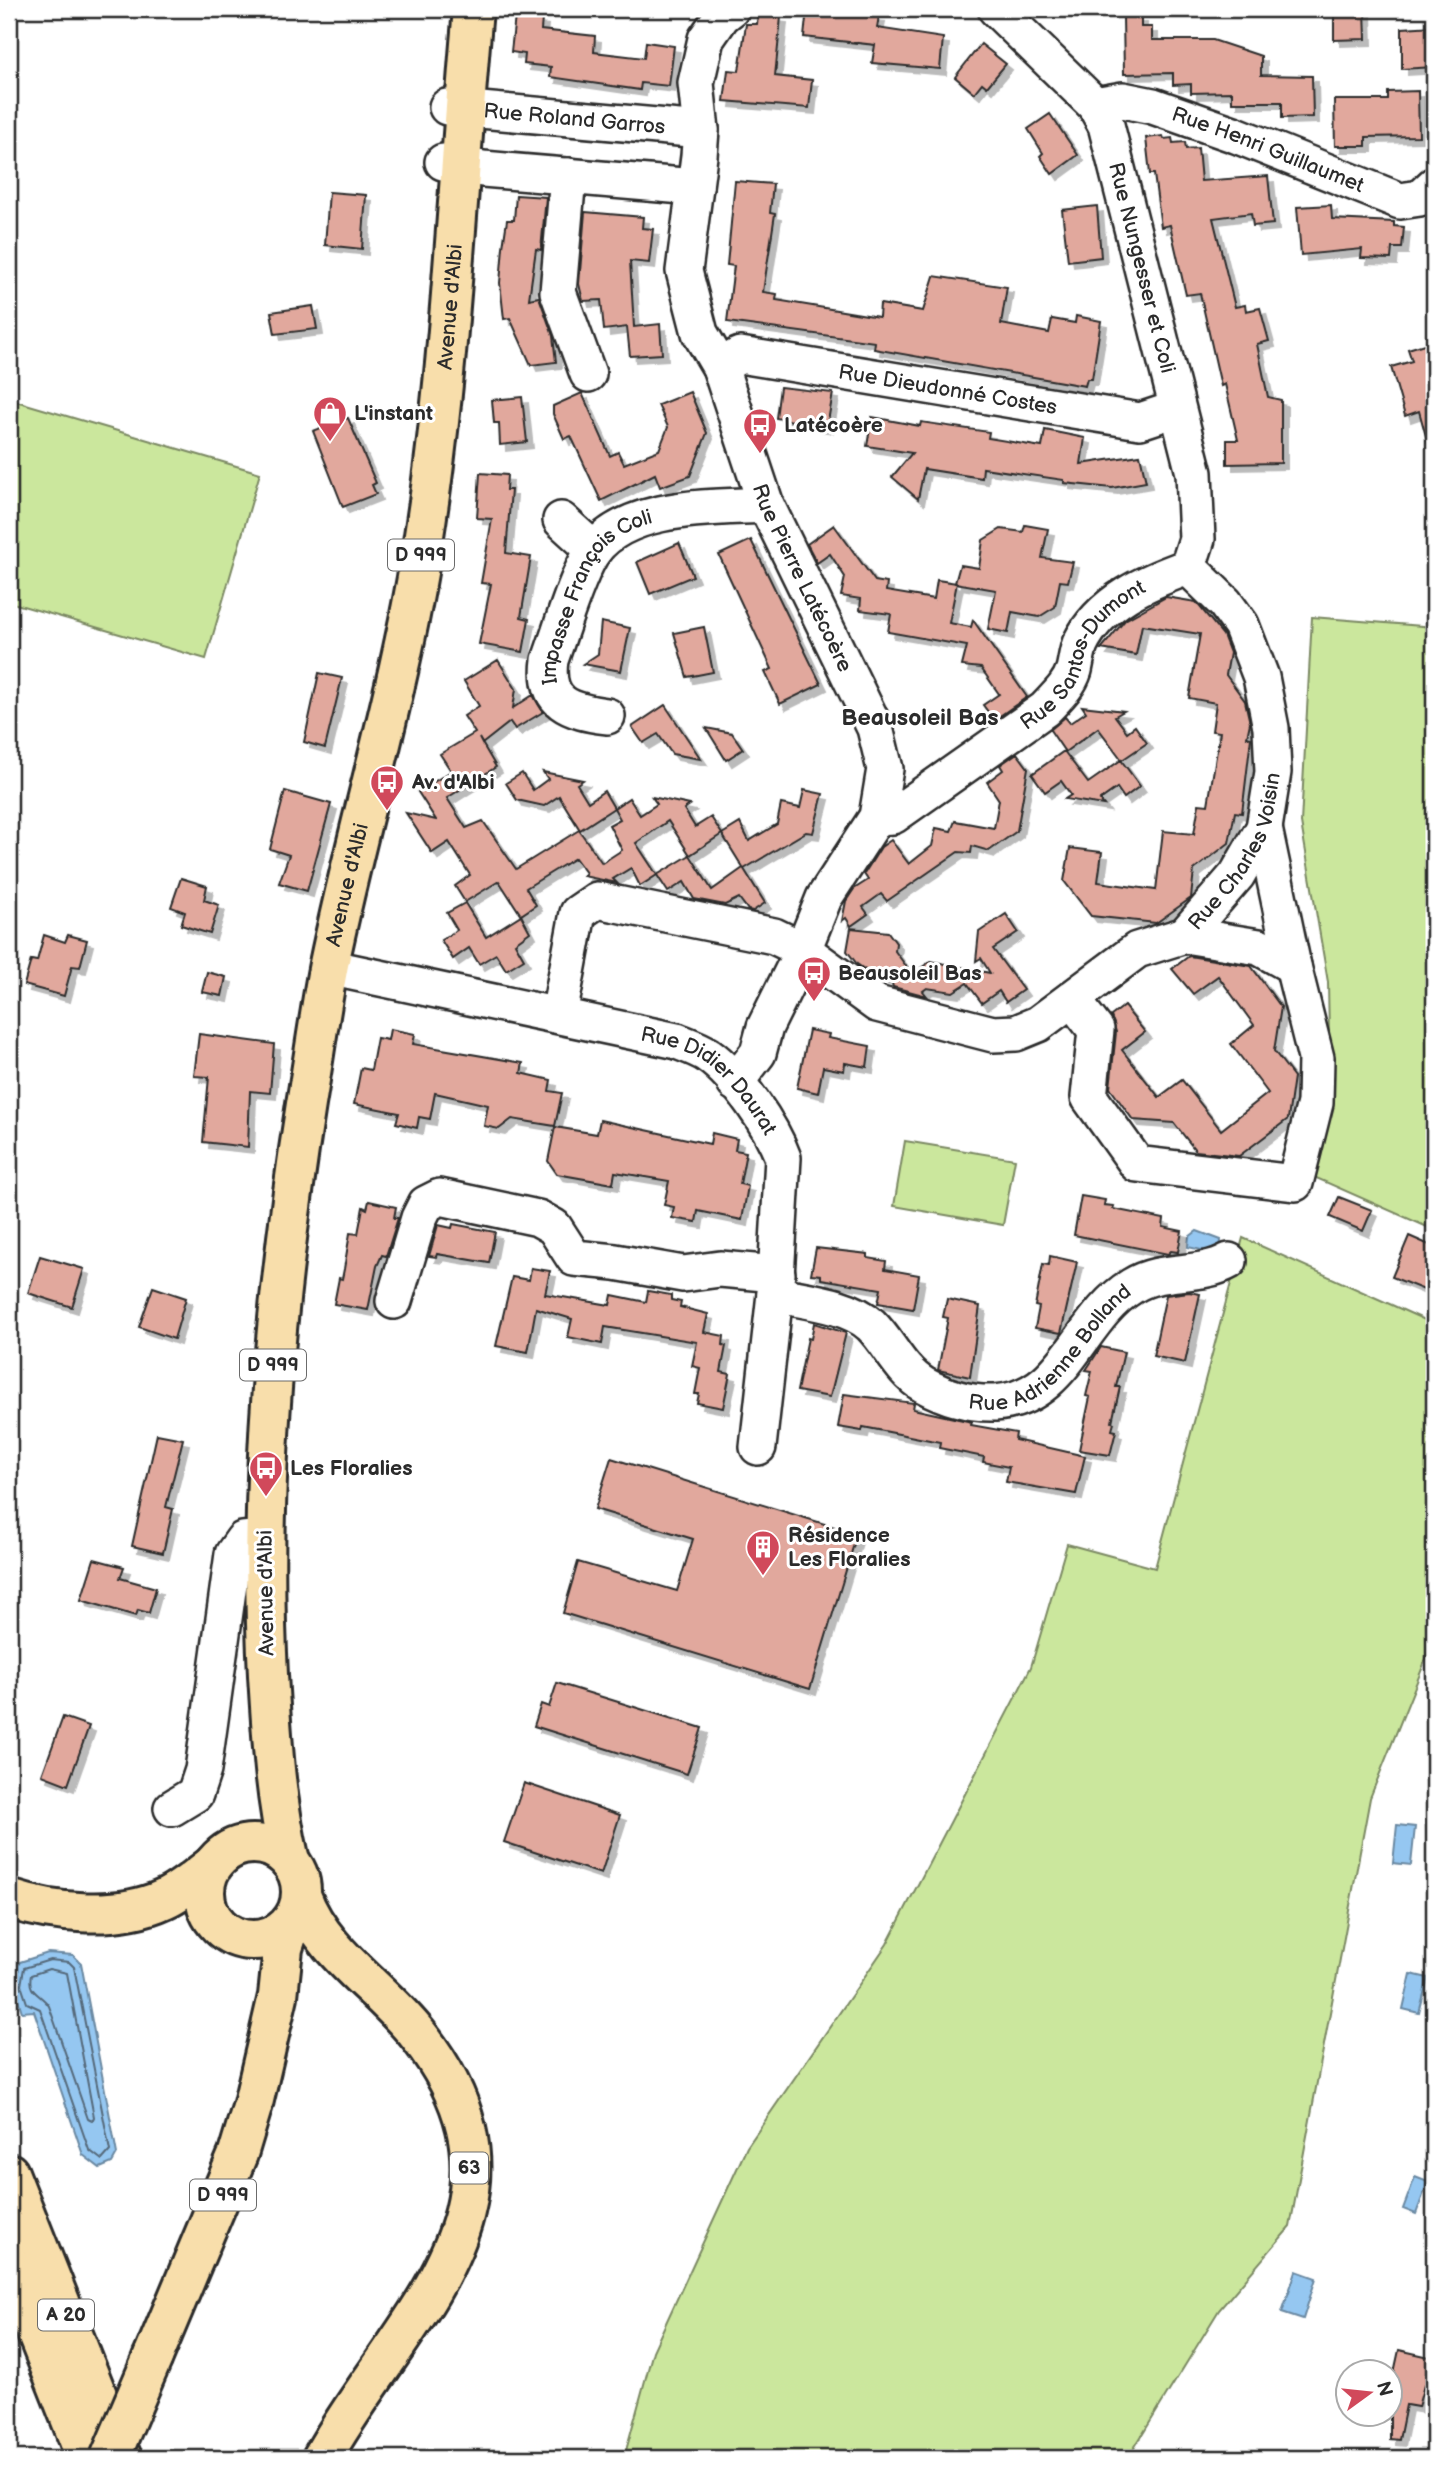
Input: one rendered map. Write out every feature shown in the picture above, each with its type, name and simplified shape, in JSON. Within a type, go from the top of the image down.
[{"type":"main road","name":"Avenue d'Albi","points":[[294,1892],[272,1766],[263,1538],[271,1386],[293,1186],[328,967],[424,542],[443,381],[451,163],[456,108],[473,9]]},
{"type":"main road","name":"Avenue d'Albi","points":[[9,1899],[48,1910],[75,1912],[148,1906],[180,1891],[219,1858],[248,1828],[265,1800],[272,1766]]},
{"type":"main road","points":[[259,1844],[276,1849],[294,1892],[283,1930],[261,1940],[236,1937],[214,1921],[206,1901],[206,1878],[219,1858],[241,1845],[259,1844]]},
{"type":"main road","name":"D 999","points":[[110,2458],[238,2154],[253,2104],[278,1996],[283,1948],[294,1892]]},
{"type":"main road","name":"63","points":[[294,1892],[329,1946],[379,1990],[434,2057],[457,2100],[468,2146],[470,2174],[462,2224],[439,2282],[322,2458]]},
{"type":"main road","name":"D 999","points":[[225,1931],[256,1973],[270,2024]]},
{"type":"main road","name":"A 20","points":[[9,2173],[122,2458]]},
{"type":"main road","name":"A 20","points":[[9,2263],[86,2458]]},
{"type":"street","name":"Rue Nungesser et Coli","points":[[996,9],[1095,105],[1106,125],[1194,473],[1197,539],[1188,568]]},
{"type":"street","name":"Rue Pierre Latécoère","points":[[722,11],[706,39],[696,83],[701,130],[684,271],[700,333],[720,367],[766,505],[876,728],[883,750],[885,769],[877,817],[824,898],[803,950],[765,1027],[758,1053],[736,1083]]},
{"type":"street","name":"Rue Henri Guillaumet","points":[[1095,105],[1123,100],[1153,106],[1236,135],[1400,201],[1420,198],[1434,185]]},
{"type":"street","name":"Rue Roland Garros","points":[[456,108],[701,130]]},
{"type":"street","points":[[451,163],[483,169],[695,187]]},
{"type":"street","points":[[568,176],[558,292],[588,374]]},
{"type":"street","name":"Rue Dieudonné Costes","points":[[720,367],[740,355],[1140,421],[1176,409]]},
{"type":"street","name":"Impasse François Coli","points":[[607,716],[584,713],[564,705],[553,693],[548,676],[550,660],[594,550],[618,531],[650,516],[766,505]]},
{"type":"street","points":[[561,520],[594,550]]},
{"type":"street","name":"Rue Santos-Dumont","points":[[877,817],[892,816],[1045,709],[1062,692],[1073,673],[1080,645],[1097,619],[1126,594],[1148,581],[1188,568]]},
{"type":"street","name":"Rue Charles Voisin","points":[[559,1015],[578,913],[597,900],[774,936],[803,950],[877,1004],[993,1034],[1016,1033],[1038,1024],[1137,950],[1185,935],[1237,875],[1264,828],[1273,772],[1271,728],[1261,677],[1241,625],[1225,603],[1188,568]]},
{"type":"street","points":[[883,750],[898,751],[928,791]]},
{"type":"street","points":[[1072,999],[1096,1030],[1089,1097],[1137,1164],[1289,1195],[1315,1103],[1315,1058],[1264,828]]},
{"type":"street","points":[[1185,935],[1259,947],[1293,965]]},
{"type":"street","name":"Rue Didier Daurat","points":[[328,967],[677,1041],[708,1055],[736,1083],[775,1136],[783,1158],[776,1284],[758,1447]]},
{"type":"street","name":"Rue Adrienne Bolland","points":[[394,1301],[419,1218],[426,1204],[440,1197],[538,1217],[554,1227],[573,1258],[683,1274],[720,1269],[776,1284],[850,1312],[870,1325],[911,1376],[947,1396],[980,1404],[1005,1402],[1028,1395],[1046,1385],[1068,1360],[1102,1309],[1135,1284],[1160,1274],[1220,1266],[1229,1261]]},
{"type":"street","points":[[172,1808],[195,1794],[203,1770],[233,1554],[243,1540],[263,1538]]},
{"type":"green space","points":[[9,399],[260,473],[206,659],[9,602]]},
{"type":"green space","points":[[1312,617],[1434,627],[1434,1230],[1314,1177],[1330,1088],[1328,982],[1301,823]]},
{"type":"green space","points":[[905,1141],[1015,1159],[1003,1225],[894,1206]]},
{"type":"green space","points":[[1243,1238],[1434,1324],[1434,1481],[1428,1485],[1434,1510],[1434,1639],[1370,1798],[1290,2227],[1219,2310],[1128,2458],[624,2458],[653,2351],[747,2147],[887,1944],[1031,1667],[1067,1544],[1155,1568]]},
{"type":"water","points":[[1197,1231],[1221,1240],[1220,1250],[1206,1251],[1188,1247],[1189,1237]]},
{"type":"water","points":[[1397,1825],[1415,1827],[1411,1865],[1393,1863]]},
{"type":"water","points":[[48,1953],[73,1955],[81,1963],[117,2154],[112,2163],[100,2168],[83,2155],[34,2011],[22,2012],[14,1986],[14,1968],[20,1962]]},
{"type":"water","points":[[1411,1974],[1428,1978],[1419,2013],[1403,2009]]},
{"type":"water","points":[[1415,2177],[1428,2182],[1416,2214],[1403,2209]]},
{"type":"water","points":[[1296,2271],[1316,2278],[1303,2319],[1282,2312]]},
{"type":"building","points":[[807,9],[855,10],[855,14],[879,16],[877,28],[943,38],[940,69],[872,63],[875,45],[804,37]]},
{"type":"building","points":[[1334,9],[1365,9],[1366,39],[1334,40]]},
{"type":"building","points":[[758,14],[781,17],[775,76],[812,80],[809,108],[724,101],[728,70],[739,71],[746,24],[757,24]]},
{"type":"building","points":[[515,16],[542,19],[541,30],[595,36],[594,52],[644,58],[646,42],[674,46],[669,86],[641,83],[640,90],[550,77],[551,67],[524,64],[525,54],[511,52]]},
{"type":"building","points":[[1123,17],[1141,17],[1141,27],[1152,27],[1152,40],[1213,40],[1261,56],[1261,75],[1312,76],[1313,117],[1282,118],[1282,102],[1232,102],[1232,92],[1191,93],[1191,84],[1173,85],[1173,73],[1124,74]]},
{"type":"building","points":[[1434,26],[1434,67],[1402,69],[1402,28]]},
{"type":"building","points":[[981,44],[1006,64],[987,87],[982,83],[974,93],[955,77]]},
{"type":"building","points":[[1418,91],[1419,136],[1366,137],[1366,146],[1335,146],[1334,100],[1388,100],[1388,92]]},
{"type":"building","points":[[1050,114],[1078,155],[1052,174],[1040,156],[1043,153],[1028,129]]},
{"type":"building","points":[[1163,136],[1164,139],[1172,138],[1173,143],[1185,142],[1186,149],[1198,148],[1201,181],[1268,176],[1273,224],[1253,226],[1251,213],[1213,218],[1235,307],[1245,305],[1246,311],[1260,308],[1269,341],[1257,344],[1268,397],[1281,400],[1281,463],[1227,464],[1227,440],[1238,440],[1225,384],[1221,386],[1200,293],[1186,295],[1170,225],[1161,227],[1154,174],[1150,174],[1146,138]]},
{"type":"building","points":[[735,181],[773,184],[770,213],[775,214],[763,292],[777,294],[776,300],[879,317],[880,304],[923,311],[934,276],[1007,287],[1001,324],[1049,333],[1052,319],[1075,323],[1076,316],[1101,321],[1092,379],[1087,379],[1085,386],[874,349],[875,342],[727,322],[734,266],[727,265]]},
{"type":"building","points":[[329,192],[366,195],[362,249],[325,245]]},
{"type":"building","points":[[516,195],[546,197],[541,250],[536,249],[529,299],[539,297],[553,336],[556,362],[531,365],[510,318],[504,319],[500,283],[503,247],[507,220],[514,220]]},
{"type":"building","points":[[1331,205],[1332,219],[1394,222],[1394,226],[1404,227],[1402,248],[1392,248],[1391,259],[1361,258],[1362,249],[1301,255],[1297,207]]},
{"type":"building","points":[[1097,206],[1101,257],[1068,261],[1062,210]]},
{"type":"building","points":[[585,212],[643,217],[642,228],[653,229],[649,263],[630,261],[634,327],[660,324],[662,354],[630,356],[627,327],[604,330],[601,300],[583,301],[579,284]]},
{"type":"building","points":[[313,306],[317,329],[275,334],[271,312]]},
{"type":"building","points":[[1434,341],[1434,446],[1429,447],[1419,411],[1405,416],[1391,367],[1412,361],[1408,349]]},
{"type":"building","points":[[780,387],[833,393],[827,427],[776,418]]},
{"type":"building","points":[[690,392],[707,433],[690,476],[660,487],[655,474],[601,501],[571,436],[564,439],[553,414],[553,406],[582,393],[610,456],[618,452],[624,464],[659,450],[668,427],[658,405]]},
{"type":"building","points":[[522,397],[527,442],[500,445],[499,423],[494,423],[492,400]]},
{"type":"building","points":[[872,417],[920,426],[921,422],[989,432],[988,438],[1042,447],[1045,430],[1085,438],[1081,464],[1140,455],[1146,482],[1112,488],[1064,483],[1064,480],[983,468],[982,478],[924,469],[918,499],[892,477],[912,453],[867,446]]},
{"type":"building","points":[[348,418],[376,483],[372,485],[376,494],[343,507],[313,431]]},
{"type":"building","points":[[480,473],[507,475],[506,490],[511,490],[506,553],[531,557],[521,617],[529,619],[523,652],[479,644],[491,584],[481,583],[492,519],[477,518]]},
{"type":"building","points":[[834,525],[875,581],[887,583],[886,591],[934,599],[937,580],[957,583],[949,623],[971,627],[973,620],[1027,697],[994,720],[983,705],[999,694],[981,668],[962,666],[967,646],[888,632],[891,614],[860,610],[861,599],[841,596],[845,577],[830,554],[817,563],[807,544]]},
{"type":"building","points":[[1025,525],[1048,529],[1042,558],[1073,562],[1068,582],[1060,581],[1055,607],[1039,617],[1012,612],[1008,633],[988,629],[996,590],[955,583],[960,565],[979,568],[983,540],[1001,529],[1023,532]]},
{"type":"building","points":[[751,540],[821,684],[780,704],[765,672],[772,669],[719,555]]},
{"type":"building","points":[[679,543],[693,576],[650,594],[637,562]]},
{"type":"building","points":[[1166,597],[1196,602],[1223,635],[1230,653],[1226,675],[1245,701],[1250,723],[1247,737],[1251,738],[1242,813],[1235,812],[1229,843],[1194,870],[1191,898],[1156,923],[1091,916],[1064,881],[1070,848],[1102,852],[1098,882],[1156,890],[1163,831],[1194,834],[1199,804],[1208,805],[1220,732],[1212,731],[1216,703],[1189,698],[1200,634],[1142,625],[1136,655],[1101,649],[1125,620]]},
{"type":"building","points":[[601,622],[630,628],[621,671],[583,664],[598,654]]},
{"type":"building","points":[[704,627],[713,672],[687,677],[674,633]]},
{"type":"building","points":[[498,660],[516,689],[513,708],[533,695],[543,712],[515,729],[510,722],[482,744],[496,767],[447,798],[466,828],[483,821],[516,869],[579,830],[602,863],[622,850],[609,825],[620,819],[614,808],[629,798],[640,815],[657,804],[652,797],[690,805],[684,809],[695,827],[711,817],[722,834],[690,855],[668,821],[636,843],[657,875],[640,886],[631,868],[613,879],[617,883],[583,876],[586,873],[575,858],[526,888],[536,905],[521,915],[499,881],[465,902],[455,886],[470,875],[449,842],[432,853],[406,813],[436,820],[418,792],[451,771],[440,754],[475,733],[464,716],[479,706],[464,681]]},
{"type":"building","points":[[319,673],[342,678],[325,748],[304,742]]},
{"type":"building","points":[[665,705],[701,759],[672,754],[658,734],[643,743],[632,727]]},
{"type":"building","points":[[1082,706],[1124,711],[1115,716],[1127,732],[1135,726],[1147,743],[1122,760],[1098,728],[1065,752],[1050,730],[1065,717],[1070,723],[1086,712]]},
{"type":"building","points":[[706,728],[732,733],[743,749],[726,760]]},
{"type":"building","points":[[1064,751],[1088,783],[1121,760],[1140,786],[1124,798],[1117,788],[1100,800],[1104,805],[1065,799],[1071,795],[1061,781],[1045,792],[1032,774]]},
{"type":"building","points":[[1017,753],[1028,768],[1017,831],[989,851],[972,846],[971,853],[958,852],[887,901],[881,894],[863,907],[868,914],[851,926],[846,918],[842,921],[846,901],[854,889],[868,880],[864,874],[881,847],[891,840],[909,864],[932,846],[936,828],[951,831],[955,821],[994,828],[999,800],[987,782],[1003,770],[1000,765]]},
{"type":"building","points":[[543,772],[583,780],[577,784],[588,802],[604,791],[614,808],[580,830],[559,796],[544,806],[517,800],[506,783],[522,773],[533,790],[548,779]]},
{"type":"building","points":[[804,790],[823,794],[813,833],[806,832],[744,869],[765,903],[753,911],[748,910],[739,898],[725,905],[694,899],[684,882],[668,892],[657,875],[690,855],[712,890],[743,868],[722,834],[740,823],[749,841],[777,824],[781,804],[800,808]]},
{"type":"building","points":[[285,791],[331,804],[307,891],[279,883],[289,855],[270,849]]},
{"type":"building","points":[[181,878],[207,886],[204,900],[219,905],[210,934],[181,925],[185,912],[171,907]]},
{"type":"building","points":[[465,903],[486,937],[521,915],[530,932],[515,943],[524,959],[506,970],[496,954],[479,964],[469,948],[453,959],[441,940],[457,930],[447,913]]},
{"type":"building","points":[[1006,914],[1018,932],[993,949],[1023,990],[1006,1002],[999,991],[982,1003],[967,983],[953,992],[927,988],[923,991],[927,996],[893,987],[891,980],[875,977],[857,964],[847,951],[851,928],[888,932],[896,943],[895,951],[912,974],[931,961],[990,973],[981,958],[976,961],[979,932]]},
{"type":"building","points":[[44,935],[65,942],[68,935],[87,940],[80,967],[72,966],[64,996],[24,985],[31,960],[37,961]]},
{"type":"building","points":[[1189,956],[1251,966],[1281,1007],[1274,1051],[1294,1077],[1288,1119],[1239,1156],[1196,1151],[1174,1123],[1133,1120],[1110,1088],[1116,1032],[1111,1016],[1124,1006],[1145,1032],[1122,1050],[1159,1097],[1182,1080],[1221,1130],[1268,1093],[1231,1044],[1254,1025],[1218,976],[1193,994],[1172,969]]},
{"type":"building","points":[[207,972],[226,977],[222,996],[202,992]]},
{"type":"building","points":[[390,1029],[415,1034],[413,1044],[523,1063],[521,1073],[551,1080],[549,1091],[562,1093],[555,1126],[512,1119],[499,1129],[484,1126],[488,1105],[435,1093],[430,1119],[419,1117],[417,1128],[396,1123],[399,1113],[354,1104],[361,1068],[371,1070],[377,1038],[388,1040]]},
{"type":"building","points":[[809,1030],[829,1034],[828,1038],[870,1046],[867,1067],[845,1063],[844,1071],[823,1067],[818,1093],[797,1088]]},
{"type":"building","points":[[199,1034],[274,1044],[270,1093],[250,1091],[248,1147],[203,1142],[209,1077],[194,1076]]},
{"type":"building","points":[[600,1120],[710,1144],[712,1133],[737,1139],[735,1150],[746,1152],[740,1184],[748,1186],[742,1220],[698,1211],[696,1222],[672,1218],[674,1207],[664,1205],[669,1181],[615,1172],[613,1184],[557,1174],[548,1161],[555,1127],[597,1134]]},
{"type":"building","points":[[1081,1196],[1105,1200],[1104,1205],[1114,1206],[1113,1209],[1164,1219],[1163,1227],[1182,1231],[1178,1252],[1171,1251],[1168,1254],[1074,1235]]},
{"type":"building","points":[[1339,1197],[1372,1210],[1363,1231],[1330,1217]]},
{"type":"building","points":[[369,1201],[396,1207],[394,1218],[398,1218],[386,1256],[382,1255],[377,1266],[368,1310],[334,1304],[339,1278],[342,1279],[350,1233],[358,1234],[363,1207],[367,1209]]},
{"type":"building","points":[[453,1224],[495,1232],[489,1263],[437,1254],[436,1257],[429,1256],[438,1225],[452,1228]]},
{"type":"building","points":[[1409,1236],[1434,1247],[1434,1294],[1392,1277]]},
{"type":"building","points":[[816,1248],[868,1254],[868,1258],[886,1261],[885,1269],[919,1275],[913,1309],[878,1303],[881,1289],[821,1279],[821,1275],[811,1274]]},
{"type":"building","points":[[40,1256],[84,1269],[72,1307],[28,1293]]},
{"type":"building","points":[[1050,1256],[1077,1262],[1061,1333],[1035,1328],[1039,1307],[1035,1306],[1043,1264],[1049,1265]]},
{"type":"building","points":[[531,1268],[550,1271],[545,1294],[610,1305],[612,1295],[646,1302],[648,1291],[671,1295],[671,1300],[681,1302],[680,1307],[708,1314],[704,1332],[724,1336],[723,1345],[726,1346],[721,1372],[730,1374],[723,1408],[697,1403],[699,1394],[695,1394],[700,1368],[692,1366],[697,1342],[605,1327],[602,1344],[568,1337],[572,1319],[536,1308],[528,1352],[496,1346],[512,1277],[529,1280]]},
{"type":"building","points":[[153,1287],[186,1298],[174,1339],[139,1327]]},
{"type":"building","points":[[1189,1292],[1200,1294],[1185,1363],[1153,1356],[1166,1295]]},
{"type":"building","points":[[947,1299],[980,1306],[970,1377],[938,1370],[948,1318],[943,1317]]},
{"type":"building","points":[[814,1323],[846,1333],[830,1397],[797,1391],[808,1338],[811,1339]]},
{"type":"building","points":[[1101,1347],[1124,1352],[1116,1387],[1120,1387],[1112,1422],[1112,1430],[1116,1431],[1110,1455],[1079,1450],[1090,1397],[1086,1396],[1092,1371],[1086,1370]]},
{"type":"building","points":[[844,1394],[914,1403],[913,1409],[972,1422],[971,1425],[1016,1433],[1015,1440],[1085,1456],[1076,1494],[1006,1482],[1009,1467],[983,1462],[984,1457],[939,1448],[940,1442],[863,1427],[862,1431],[838,1427]]},
{"type":"building","points":[[157,1434],[183,1439],[166,1507],[173,1509],[163,1553],[132,1546]]},
{"type":"building","name":"Résidence Les Floralies","points":[[611,1458],[857,1534],[810,1689],[563,1613],[578,1562],[677,1591],[693,1539],[595,1509]]},
{"type":"building","points":[[94,1559],[124,1567],[120,1578],[156,1588],[149,1613],[138,1610],[136,1616],[81,1600]]},
{"type":"building","points":[[557,1683],[702,1728],[687,1774],[534,1726],[541,1704],[549,1707]]},
{"type":"building","points":[[63,1717],[89,1726],[68,1785],[42,1775]]},
{"type":"building","points":[[524,1783],[620,1815],[601,1874],[504,1842]]},
{"type":"building","points":[[1399,2350],[1434,2358],[1429,2386],[1424,2385],[1418,2407],[1406,2405],[1404,2415],[1404,2358],[1397,2358]]},
{"type":"building","points":[[1390,2428],[1401,2428],[1399,2440],[1390,2439]]},
{"type":"place","name":"L'instant","points":[[330,443]]},
{"type":"place","name":"Latécoère","points":[[760,455]]},
{"type":"place","name":"Av. d'Albi","points":[[387,812]]},
{"type":"place","name":"Beausoleil Bas","points":[[814,1003]]},
{"type":"place","name":"Les Floralies","points":[[266,1498]]},
{"type":"place","name":"Résidence Les Floralies","points":[[763,1577]]},
{"type":"district","name":"Beausoleil Bas","points":[[920,718]]}]
